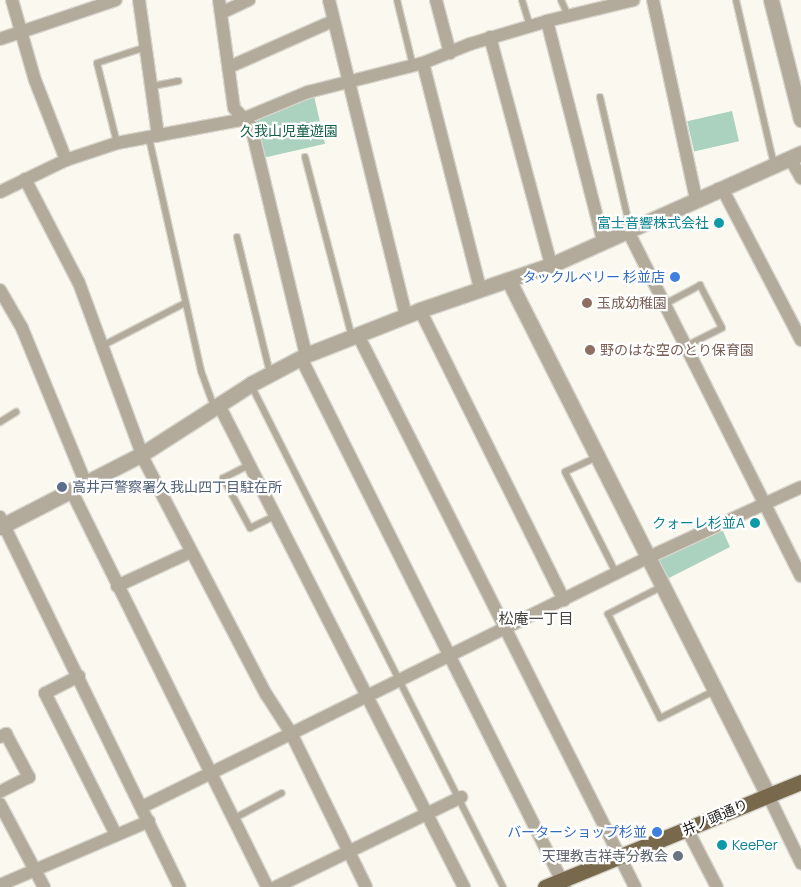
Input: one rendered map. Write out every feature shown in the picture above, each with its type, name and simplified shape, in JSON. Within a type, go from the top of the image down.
[{"type":"main road","name":"井ノ頭通り","points":[[545,887],[563,884],[619,857],[801,782]]},
{"type":"street","points":[[12,0],[19,30],[66,160]]},
{"type":"street","points":[[0,39],[19,30],[116,0]]},
{"type":"street","points":[[139,0],[153,86],[154,137]]},
{"type":"street","points":[[249,0],[220,6],[234,108],[245,117],[251,126],[269,191],[304,357],[563,884]]},
{"type":"street","points":[[329,0],[347,81],[413,313],[564,600]]},
{"type":"street","points":[[436,0],[450,52]]},
{"type":"street","points":[[653,0],[696,199]]},
{"type":"street","points":[[772,0],[801,119]]},
{"type":"street","points":[[0,192],[66,160],[117,143],[245,117],[308,92],[418,64],[490,37],[629,1]]},
{"type":"street","points":[[229,68],[333,21]]},
{"type":"street","points":[[547,21],[603,240]]},
{"type":"street","points":[[490,37],[551,265]]},
{"type":"street","points":[[418,64],[480,289]]},
{"type":"street","points":[[180,887],[79,676],[1,523],[72,492],[142,454],[251,384],[304,357],[413,313],[551,265],[629,228],[796,156],[801,178]]},
{"type":"street","points":[[25,179],[79,283],[142,454],[266,694],[291,733],[366,887]]},
{"type":"street","points":[[718,189],[724,192],[801,340]]},
{"type":"street","points":[[629,228],[801,576]]},
{"type":"street","points":[[509,281],[801,863]]},
{"type":"street","points":[[0,290],[22,328],[86,484]]},
{"type":"street","points":[[355,336],[635,887]]},
{"type":"street","points":[[217,406],[249,465],[464,887]]},
{"type":"street","points":[[142,807],[648,557],[801,486]]},
{"type":"street","points":[[72,492],[267,887]]},
{"type":"street","points":[[117,586],[191,552]]},
{"type":"street","points":[[79,676],[45,694],[116,835]]},
{"type":"street","points":[[0,737],[6,734],[29,777],[0,792]]},
{"type":"street","points":[[276,887],[461,797]]},
{"type":"street","points":[[0,804],[44,887]]},
{"type":"street","points":[[0,885],[149,821]]},
{"type":"street","points":[[687,829],[717,887]]},
{"type":"lane","points":[[397,0],[418,64]]},
{"type":"lane","points":[[522,0],[530,26]]},
{"type":"lane","points":[[561,0],[568,16]]},
{"type":"lane","points":[[736,0],[774,165]]},
{"type":"lane","points":[[117,143],[97,63],[146,47]]},
{"type":"lane","points":[[153,86],[178,81]]},
{"type":"lane","points":[[600,97],[629,228]]},
{"type":"lane","points":[[154,137],[185,302],[201,371],[217,406]]},
{"type":"lane","points":[[305,157],[355,336]]},
{"type":"lane","points":[[237,237],[270,374]]},
{"type":"lane","points":[[665,304],[700,285],[722,328],[686,346]]},
{"type":"lane","points":[[102,346],[185,302]]},
{"type":"lane","points":[[251,384],[461,797],[503,887]]},
{"type":"lane","points":[[0,422],[16,412]]},
{"type":"lane","points":[[598,457],[565,472],[616,573]]},
{"type":"lane","points":[[249,465],[223,478],[250,528],[275,516]]},
{"type":"lane","points":[[663,586],[608,614],[660,718],[714,691]]},
{"type":"lane","points":[[233,819],[282,793]]},
{"type":"green space","name":"久我山児童遊園","points":[[314,96],[325,144],[261,159],[250,111]]},
{"type":"green space","points":[[732,111],[739,141],[694,152],[687,121]]},
{"type":"green space","points":[[722,529],[730,547],[667,579],[659,564],[660,559]]},
{"type":"place","name":"富士音響株式会社","points":[[719,223]]},
{"type":"place","name":"タックルベリー 杉並店","points":[[675,277]]},
{"type":"place","name":"玉成幼稚園","points":[[587,303]]},
{"type":"place","name":"野のはな空のとり保育園","points":[[590,350]]},
{"type":"place","name":"高井戸警察署久我山四丁目駐在所","points":[[62,487]]},
{"type":"place","name":"クォーレ杉並A","points":[[755,523]]},
{"type":"place","name":"バーターショップ杉並","points":[[657,832]]},
{"type":"place","name":"KeePer","points":[[722,845]]},
{"type":"place","name":"天理教吉祥寺分教会","points":[[678,856]]},
{"type":"district","name":"松庵一丁目","points":[[536,619]]}]
